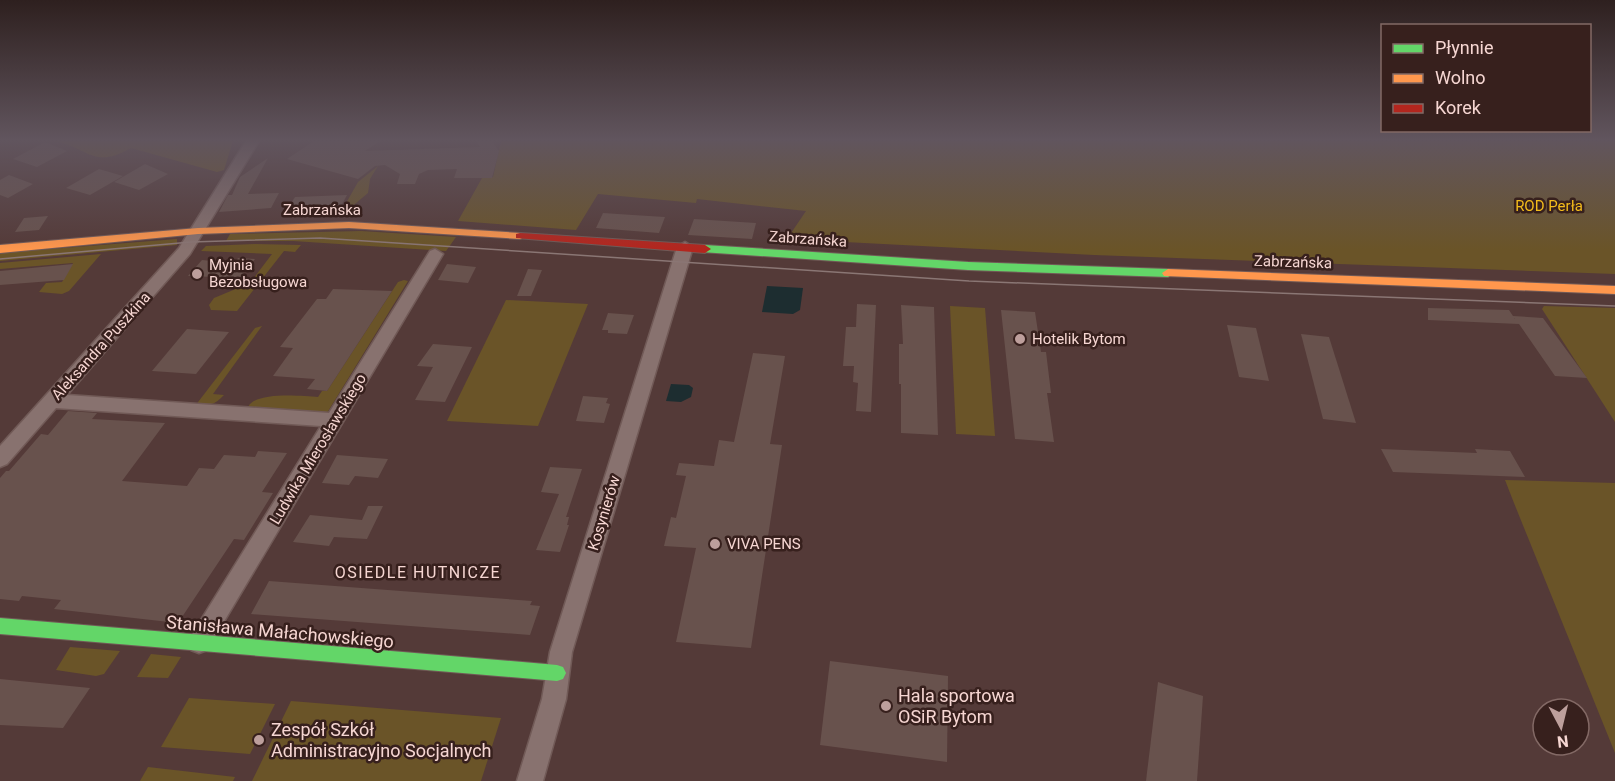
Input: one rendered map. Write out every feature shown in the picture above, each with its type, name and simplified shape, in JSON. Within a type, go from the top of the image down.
[{"type":"street","name":"Aleksandra Puszkina","points":[[0,459],[173,265],[198,231],[230,177]]},
{"type":"street","name":"Zabrzańska","points":[[0,249],[198,231],[360,226],[991,267],[1615,290]]},
{"type":"street","name":"Kosynierów","points":[[530,781],[554,699],[561,652],[686,247]]},
{"type":"street","name":"Ludwika Mierosławskiego","points":[[199,643],[435,254]]},
{"type":"street","points":[[53,401],[336,420]]},
{"type":"street","name":"Stanisława Małachowskiego","points":[[0,626],[557,673]]},
{"type":"green space","points":[[364,177],[371,177],[368,193],[344,213],[341,212],[358,182]]},
{"type":"green space","name":"ROD Perła","points":[[1615,177],[1615,274],[1094,255],[787,239],[806,211],[697,199],[696,203],[598,194],[576,230],[458,221],[482,178]]},
{"type":"green space","points":[[361,231],[456,237],[446,251],[293,241],[226,241],[230,234]]},
{"type":"green space","points":[[177,239],[177,245],[0,261],[0,253]]},
{"type":"green space","points":[[301,245],[295,252],[284,251],[237,311],[211,310],[209,305],[214,298],[250,283],[272,254],[201,251],[206,246]]},
{"type":"green space","points":[[101,254],[69,291],[62,294],[39,292],[46,283],[62,282],[73,263],[0,269],[0,263]]},
{"type":"green space","points":[[408,281],[327,413],[248,407],[253,402],[269,397],[318,397],[322,391],[327,391],[398,282]]},
{"type":"green space","points":[[506,300],[588,304],[538,426],[447,421]]},
{"type":"green space","points":[[950,306],[985,308],[995,436],[956,434]]},
{"type":"green space","points":[[1544,306],[1615,308],[1615,422],[1542,309]]},
{"type":"green space","points":[[262,326],[213,394],[224,395],[211,404],[195,406],[255,328]]},
{"type":"green space","points":[[1505,480],[1615,483],[1615,753],[1514,503]]},
{"type":"green space","points":[[70,647],[120,651],[104,674],[96,676],[56,670]]},
{"type":"green space","points":[[151,654],[181,657],[168,678],[137,677]]},
{"type":"green space","points":[[189,698],[275,704],[250,754],[161,747]]},
{"type":"green space","points":[[291,701],[501,718],[481,781],[252,781]]},
{"type":"green space","points":[[148,767],[235,777],[233,781],[140,781]]},
{"type":"shaded area","points":[[767,286],[803,288],[800,310],[793,314],[762,312]]},
{"type":"shaded area","points":[[671,384],[689,385],[693,388],[691,397],[681,402],[666,401]]},
{"type":"building","points":[[16,177],[33,184],[8,198],[0,195],[0,180]]},
{"type":"building","points":[[84,177],[120,177],[90,195],[66,188]]},
{"type":"building","points":[[122,177],[162,177],[139,190],[114,182]]},
{"type":"building","points":[[240,177],[257,177],[248,194],[279,193],[271,208],[219,212],[228,195],[232,195]]},
{"type":"building","points":[[399,177],[418,177],[415,184],[397,184]]},
{"type":"building","points":[[347,195],[338,212],[284,214],[295,197]]},
{"type":"building","points":[[603,213],[665,217],[659,233],[596,228]]},
{"type":"building","points":[[48,216],[39,230],[15,232],[24,218]]},
{"type":"building","points":[[694,219],[756,223],[752,239],[688,235]]},
{"type":"building","points":[[238,258],[255,259],[240,278],[188,276],[202,260],[235,263]]},
{"type":"building","points":[[73,264],[64,280],[0,285],[0,271]]},
{"type":"building","points":[[447,264],[476,267],[468,283],[438,280]]},
{"type":"building","points":[[528,269],[542,270],[531,296],[517,296]]},
{"type":"building","points":[[333,289],[392,291],[327,391],[307,389],[315,379],[273,376],[293,348],[280,347],[317,299],[326,299]]},
{"type":"building","points":[[857,304],[876,305],[871,412],[856,411],[858,383],[853,382],[854,366],[843,366],[846,327],[856,327]]},
{"type":"building","points":[[901,305],[934,307],[938,435],[901,433],[899,344],[903,344]]},
{"type":"building","points":[[1428,308],[1509,310],[1513,316],[1543,318],[1587,378],[1555,376],[1519,324],[1428,320]]},
{"type":"building","points":[[1001,310],[1035,312],[1041,352],[1046,352],[1051,393],[1047,393],[1054,442],[1015,439]]},
{"type":"building","points":[[608,313],[634,315],[627,334],[608,333],[608,330],[602,330]]},
{"type":"building","points":[[1227,325],[1256,328],[1269,381],[1239,377]]},
{"type":"building","points":[[187,329],[229,332],[196,374],[152,371]]},
{"type":"building","points":[[1301,334],[1329,337],[1356,423],[1323,419]]},
{"type":"building","points":[[433,344],[472,347],[445,402],[415,400],[433,367],[417,366]]},
{"type":"building","name":"VIVA PENS","points":[[753,353],[785,356],[770,444],[782,445],[751,648],[676,642],[696,548],[664,546],[671,517],[676,518],[686,476],[676,475],[679,463],[714,466],[719,440],[734,442]]},
{"type":"building","points":[[583,396],[608,398],[606,403],[610,404],[604,423],[576,421]]},
{"type":"building","points":[[68,411],[97,413],[92,419],[165,423],[122,481],[187,486],[199,468],[214,469],[224,455],[255,457],[258,451],[287,453],[262,492],[273,493],[244,540],[234,539],[178,623],[54,609],[61,600],[22,596],[19,601],[0,599],[0,478],[6,471],[9,471],[41,434],[48,435]]},
{"type":"building","points":[[1381,449],[1477,453],[1475,449],[1510,451],[1525,477],[1393,472]]},
{"type":"building","points":[[337,455],[388,459],[378,478],[355,476],[349,485],[322,483]]},
{"type":"building","points":[[550,467],[582,469],[566,517],[569,517],[567,525],[569,525],[560,552],[536,550],[559,494],[541,492]]},
{"type":"building","points":[[368,506],[383,506],[367,539],[334,537],[329,546],[293,542],[310,515],[362,520]]},
{"type":"building","points":[[269,581],[532,601],[530,605],[540,606],[530,635],[251,614]]},
{"type":"building","name":"Hala sportowa OSiR Bytom","points":[[830,661],[948,676],[947,762],[820,745]]},
{"type":"building","points":[[0,679],[90,688],[63,728],[0,725]]},
{"type":"building","points":[[1158,682],[1203,696],[1197,781],[1146,781]]},
{"type":"tram line","points":[[0,259],[191,242],[320,238],[969,281],[1615,306]]},
{"type":"traffic: fast","points":[[705,249],[968,266],[1168,273]]},
{"type":"traffic: fast","points":[[0,626],[557,673]]},
{"type":"traffic: slow","points":[[0,249],[198,231],[349,225],[520,236]]},
{"type":"traffic: slow","points":[[1168,273],[1615,290]]},
{"type":"traffic: jam","points":[[520,236],[705,249]]},
{"type":"place","name":"Myjnia Bezobsługowa","points":[[197,274]]},
{"type":"place","name":"Hotelik Bytom","points":[[1020,339]]},
{"type":"place","name":"VIVA PENS","points":[[715,544]]},
{"type":"place","name":"Hala sportowa OSiR Bytom","points":[[886,706]]},
{"type":"place","name":"Zespół Szkół Administracyjno Socjalnych","points":[[259,740]]},
{"type":"district","name":"OSIEDLE HUTNICZE","points":[[418,572]]}]
